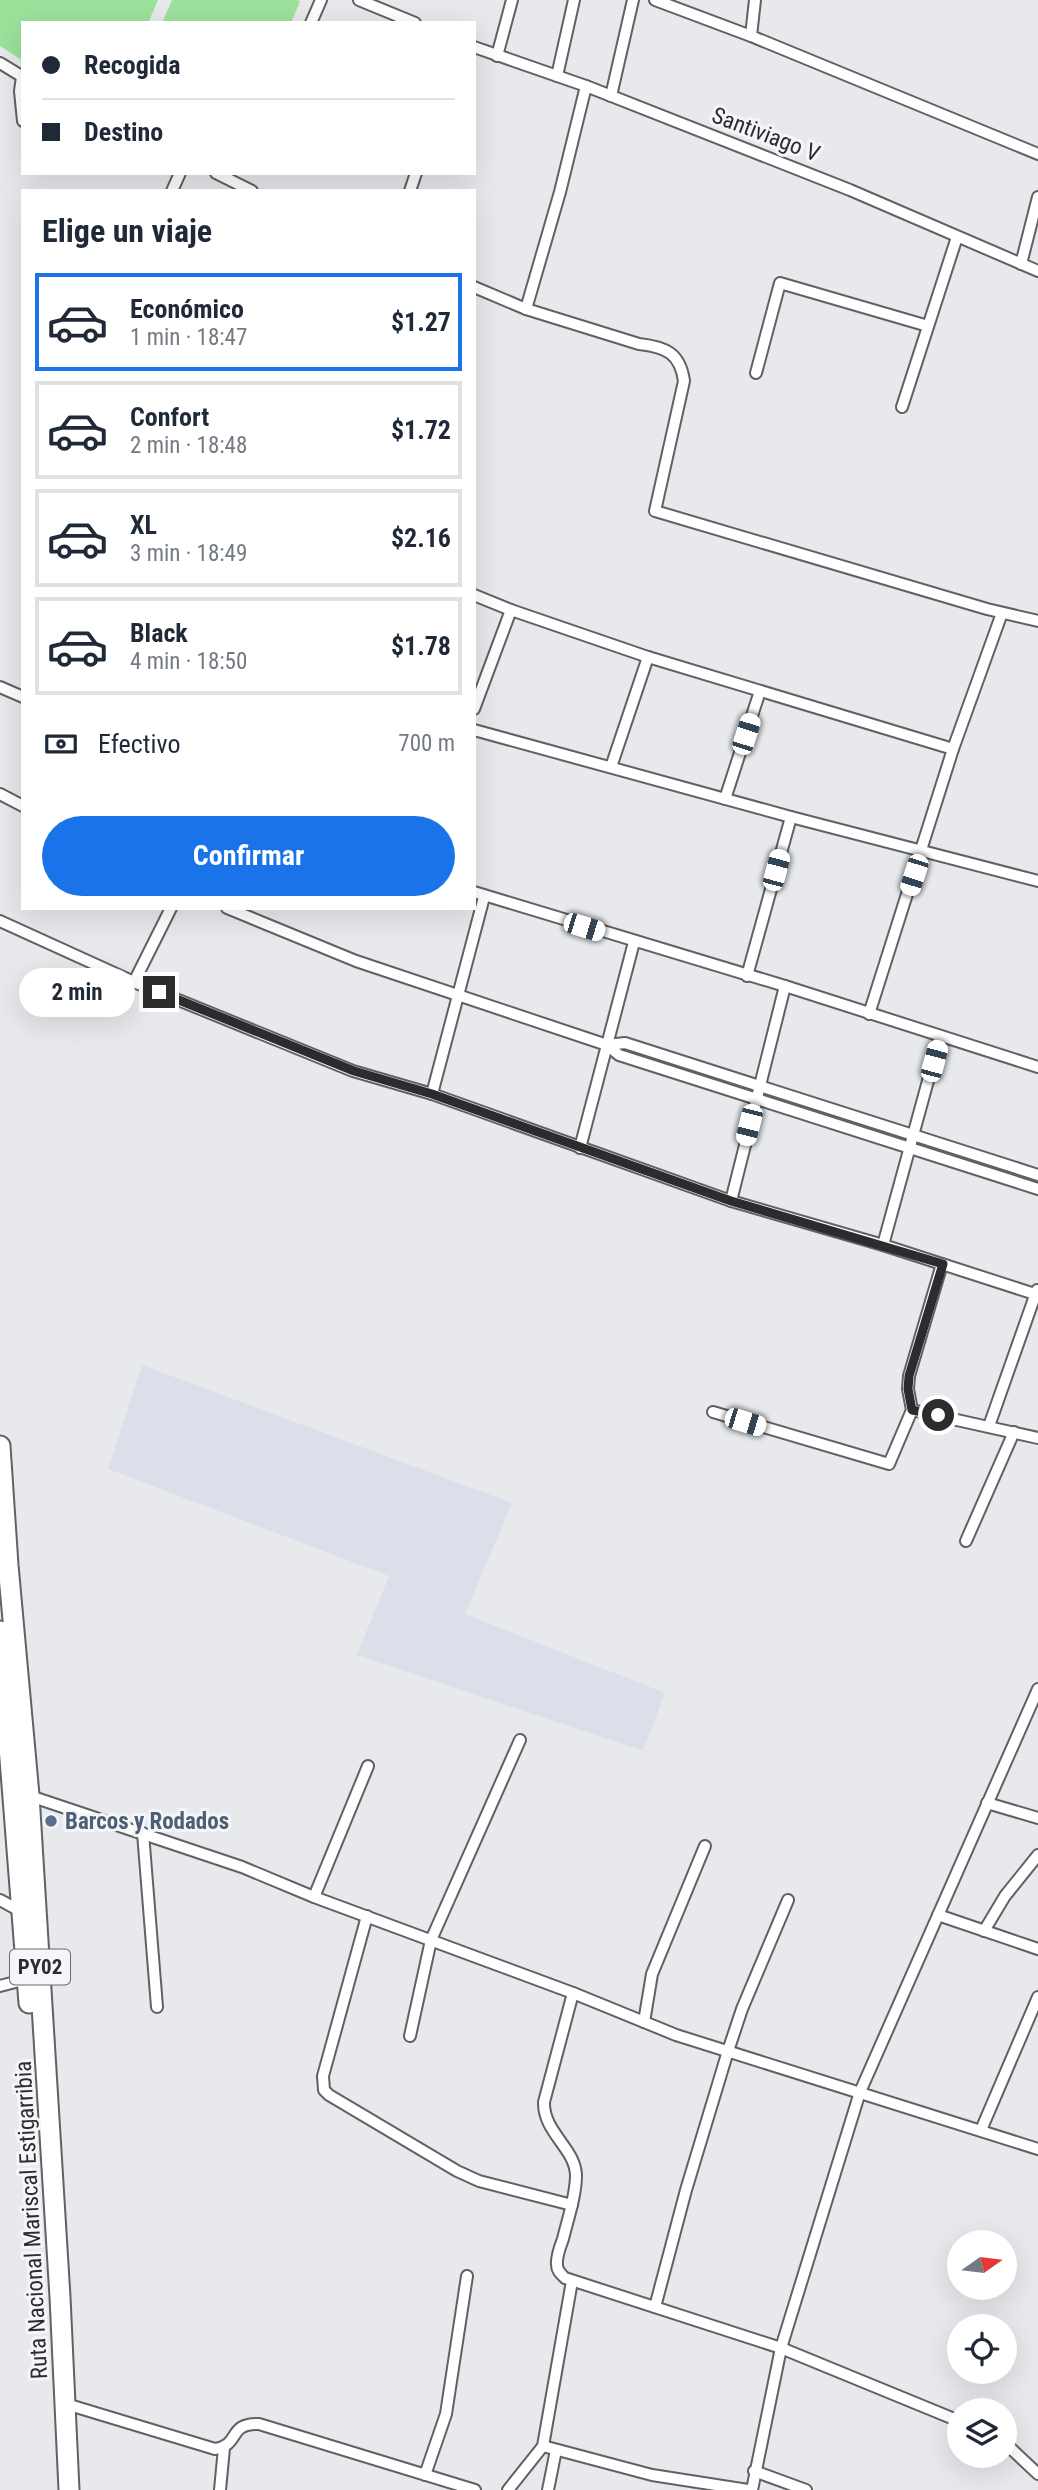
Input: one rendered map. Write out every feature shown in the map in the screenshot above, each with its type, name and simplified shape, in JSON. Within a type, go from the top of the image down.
[{"type":"highway","name":"Ruta Nacional Mariscal Estigarribia","points":[[0,1446],[21,1793],[66,2404],[69,2490]]},
{"type":"highway","name":"Ruta Nacional Mariscal Estigarribia","points":[[0,1630],[21,1793],[20,1981],[51,2372],[55,2490]]},
{"type":"street","points":[[312,21],[321,0]]},
{"type":"street","points":[[359,0],[410,21]]},
{"type":"street","points":[[497,56],[512,0]]},
{"type":"street","points":[[557,76],[574,0]]},
{"type":"street","points":[[611,96],[633,0]]},
{"type":"street","points":[[655,0],[751,36],[1038,153]]},
{"type":"street","points":[[751,36],[755,0]]},
{"type":"street","name":"Santiviago V","points":[[476,48],[586,86],[850,190],[1038,271]]},
{"type":"street","points":[[0,63],[21,76]]},
{"type":"street","points":[[526,309],[560,192],[586,86]]},
{"type":"street","points":[[220,175],[248,189]]},
{"type":"street","points":[[240,185],[245,175]]},
{"type":"street","points":[[1021,264],[1038,197]]},
{"type":"street","points":[[902,407],[957,237]]},
{"type":"street","points":[[756,373],[780,283],[928,326]]},
{"type":"street","points":[[476,288],[526,309],[639,344],[657,346],[670,352],[682,365],[684,381],[655,511],[1002,613],[1038,621]]},
{"type":"street","points":[[476,596],[649,657],[953,749]]},
{"type":"street","points":[[476,704],[511,610]]},
{"type":"street","points":[[869,1014],[953,749],[1002,613]]},
{"type":"street","points":[[611,767],[649,657]]},
{"type":"street","points":[[0,687],[21,696]]},
{"type":"street","points":[[724,799],[760,691]]},
{"type":"street","points":[[476,731],[1038,881]]},
{"type":"street","points":[[0,794],[21,805]]},
{"type":"street","points":[[747,976],[791,817]]},
{"type":"street","points":[[479,895],[785,986],[1038,1067]]},
{"type":"street","points":[[134,982],[170,910]]},
{"type":"street","points":[[232,910],[356,961],[607,1045],[619,1055],[1038,1189]]},
{"type":"street","points":[[432,1094],[476,910]]},
{"type":"street","points":[[0,921],[134,982],[354,1071],[432,1094],[731,1201],[1037,1293],[989,1426]]},
{"type":"street","points":[[580,1148],[634,943]]},
{"type":"street","points":[[731,1201],[785,986]]},
{"type":"street","points":[[883,1245],[940,1037]]},
{"type":"street","points":[[607,1045],[625,1044],[1038,1174]]},
{"type":"street","points":[[713,1412],[889,1464],[912,1410],[908,1389],[909,1376],[943,1264]]},
{"type":"street","points":[[912,1410],[1038,1438]]},
{"type":"street","points":[[967,1541],[1014,1432]]},
{"type":"street","points":[[543,2446],[652,2475],[750,2490],[781,2348],[860,2092],[1038,1689]]},
{"type":"street","points":[[410,2036],[431,1940],[520,1740]]},
{"type":"street","points":[[314,1897],[368,1766]]},
{"type":"street","points":[[21,1793],[242,1867],[676,2035],[1038,2149]]},
{"type":"street","points":[[987,1803],[1038,1818]]},
{"type":"street","points":[[143,1833],[157,2007]]},
{"type":"street","points":[[644,2022],[652,1974],[705,1846]]},
{"type":"street","points":[[984,1931],[1005,1896],[1038,1855]]},
{"type":"street","points":[[0,1900],[22,1912]]},
{"type":"street","points":[[655,2307],[686,2190],[728,2051],[742,2009],[788,1900]]},
{"type":"street","points":[[937,1915],[1038,1949]]},
{"type":"street","points":[[367,1916],[323,2076],[324,2090],[457,2171],[479,2181],[572,2205]]},
{"type":"street","points":[[0,1976],[20,1981]]},
{"type":"street","points":[[0,1986],[20,1981]]},
{"type":"street","points":[[573,1993],[543,2114],[573,2163],[576,2173],[572,2205],[556,2262],[560,2274],[572,2281],[781,2348],[947,2416]]},
{"type":"street","points":[[981,2130],[1038,1997]]},
{"type":"street","points":[[425,2475],[446,2414],[467,2276]]},
{"type":"street","points":[[508,2490],[543,2446],[572,2281]]},
{"type":"street","points":[[66,2404],[215,2449],[224,2448],[230,2443],[245,2423],[259,2424],[475,2490]]},
{"type":"street","points":[[220,2490],[224,2448]]},
{"type":"street","points":[[548,2490],[556,2450]]},
{"type":"street","points":[[1017,2454],[1038,2474]]},
{"type":"street","points":[[754,2471],[806,2490]]},
{"type":"shaded area","points":[[142,1365],[512,1503],[465,1614],[665,1693],[643,1751],[357,1655],[389,1576],[108,1469]]},
{"type":"green space","points":[[0,0],[158,0],[149,21],[21,21],[21,60],[0,46]]},
{"type":"green space","points":[[172,0],[300,1],[292,21],[163,21]]},
{"type":"place","name":"Barcos y Rodados","points":[[51,1821]]},
{"type":"route","points":[[159,992],[354,1071],[432,1094],[731,1201],[943,1264],[909,1376],[908,1389],[912,1410],[938,1415]]}]
